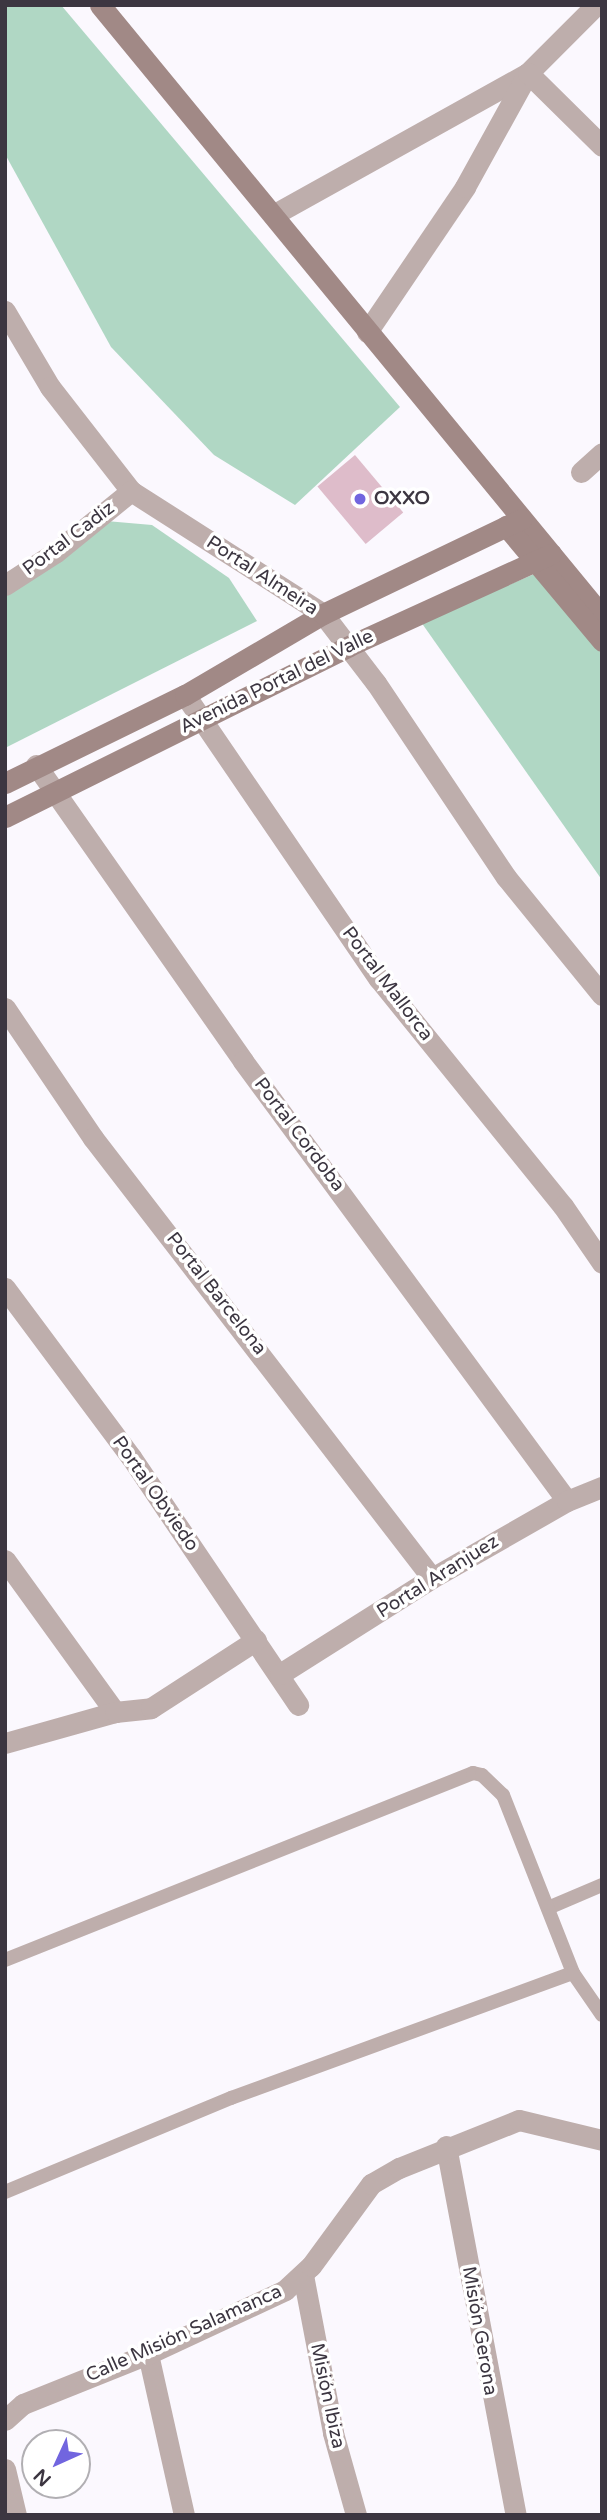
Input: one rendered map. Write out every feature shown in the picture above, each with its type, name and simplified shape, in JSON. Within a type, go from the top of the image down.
[{"type":"street","points":[[100,5],[367,332],[514,523],[602,616]]},
{"type":"street","points":[[273,215],[528,73],[596,5]]},
{"type":"street","points":[[528,73],[602,146]]},
{"type":"street","points":[[367,332],[465,187],[528,73]]},
{"type":"street","name":"Portal Almeira","points":[[5,311],[57,397],[131,491],[323,614],[349,646],[506,877],[602,996]]},
{"type":"street","points":[[581,472],[602,453]]},
{"type":"street","name":"Portal Cadiz","points":[[5,585],[56,552],[131,491]]},
{"type":"street","name":"Avenida Portal del Valle","points":[[5,783],[36,765],[185,695],[323,614],[514,523]]},
{"type":"street","points":[[544,557],[602,641]]},
{"type":"street","name":"Avenida Portal del Valle","points":[[5,817],[53,790],[349,646],[544,557]]},
{"type":"street","name":"Portal Mallorca","points":[[185,695],[379,979],[564,1206],[602,1263]]},
{"type":"street","name":"Portal Cordoba","points":[[36,765],[243,1061],[567,1501]]},
{"type":"street","name":"Portal Barcelona","points":[[5,1008],[93,1138],[432,1578]]},
{"type":"street","name":"Portal Obviedo","points":[[5,1289],[131,1457],[298,1705]]},
{"type":"street","name":"Portal Aranjuez","points":[[279,1674],[432,1578],[567,1501],[602,1487]]},
{"type":"street","points":[[6,1561],[115,1712]]},
{"type":"street","points":[[5,1743],[115,1712],[139,1712],[168,1700],[256,1640]]},
{"type":"street","name":"Calle Misión Salamanca","points":[[5,2420],[23,2404],[148,2354],[285,2290],[303,2275],[371,2184],[446,2146],[519,2120],[602,2140]]},
{"type":"street","name":"Misión Gerona","points":[[446,2146],[516,2515]]},
{"type":"street","name":"Misión Ibiza","points":[[303,2275],[333,2432],[356,2515]]},
{"type":"street","points":[[148,2354],[184,2515]]},
{"type":"street","points":[[5,2469],[16,2515]]},
{"type":"lane","points":[[5,1961],[473,1773],[482,1775],[503,1795],[573,1973],[602,2015]]},
{"type":"lane","points":[[548,1908],[602,1885]]},
{"type":"lane","points":[[5,2192],[230,2098],[573,1973]]},
{"type":"green space","points":[[5,5],[61,5],[400,407],[295,505],[214,455],[111,347],[5,154]]},
{"type":"green space","points":[[106,521],[152,525],[229,578],[257,621],[5,748],[5,594]]},
{"type":"green space","points":[[539,572],[602,654],[602,880],[421,622]]},
{"type":"building","name":"OXXO","points":[[355,455],[403,512],[366,544],[317,486]]},
{"type":"place","name":"OXXO","points":[[360,499]]}]
